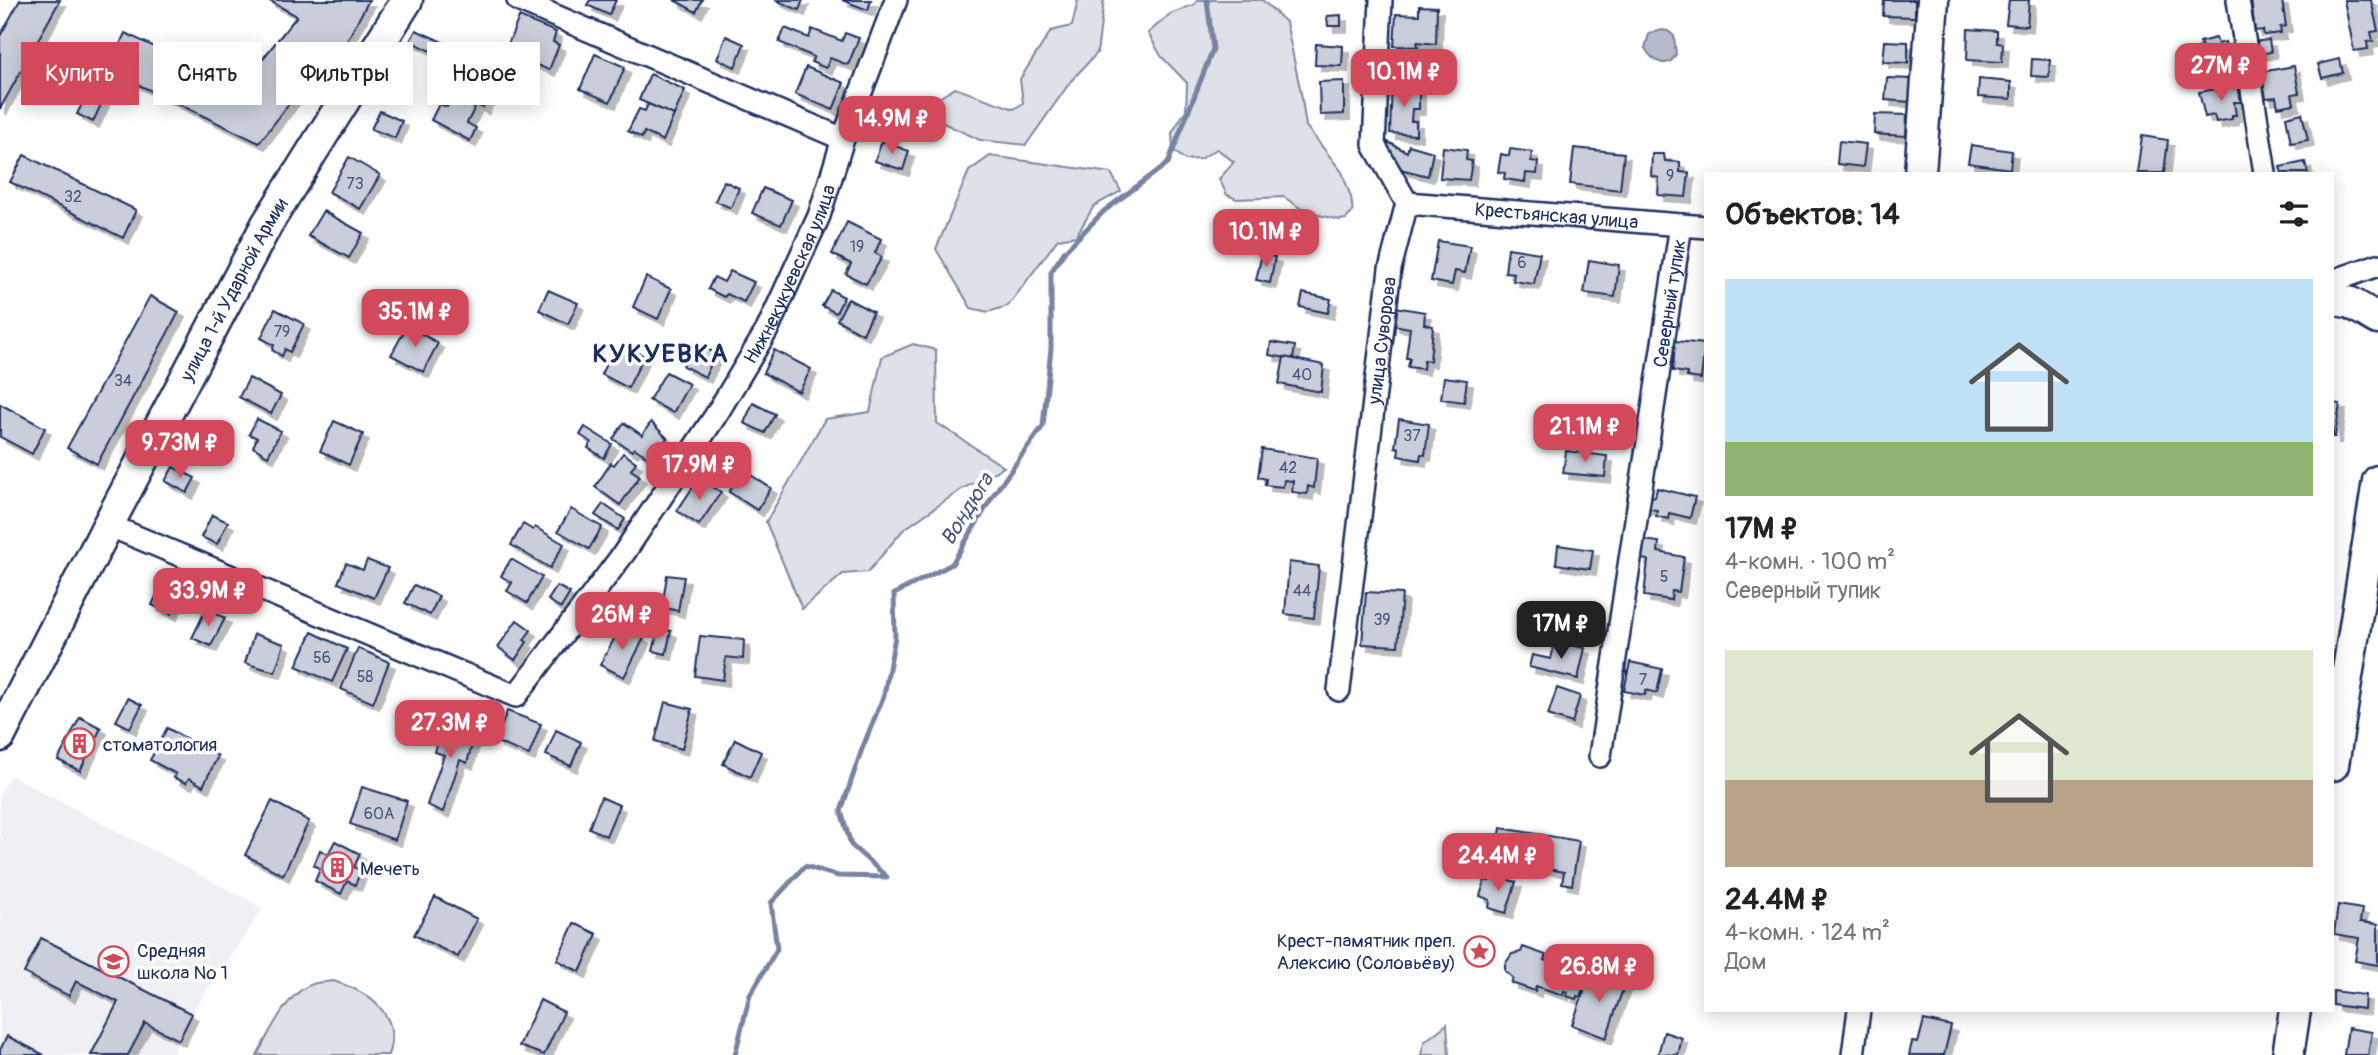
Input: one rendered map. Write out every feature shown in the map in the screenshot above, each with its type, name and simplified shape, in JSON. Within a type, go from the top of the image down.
[{"type":"main road","name":"улица 1-й Ударной Армии","points":[[0,736],[267,224],[407,0]]},
{"type":"main road","points":[[1920,172],[1933,0]]},
{"type":"main road","points":[[2334,299],[2351,303],[2378,319]]},
{"type":"main road","points":[[2334,759],[2378,481]]},
{"type":"main road","points":[[2288,1055],[2295,1012]]},
{"type":"street","points":[[518,0],[844,139]]},
{"type":"street","name":"Нижнекукуевская улица","points":[[108,525],[516,696],[625,553],[716,415],[767,330],[819,216],[844,139],[896,0]]},
{"type":"street","points":[[1381,0],[1374,145],[1407,203]]},
{"type":"street","points":[[2238,0],[2265,172]]},
{"type":"street","name":"Крестьянская улица","points":[[1407,203],[1704,227]]},
{"type":"street","name":"улица Суворова","points":[[1339,690],[1390,269],[1407,203]]},
{"type":"street","name":"Северный тупик","points":[[1600,756],[1681,225]]},
{"type":"street","points":[[2334,281],[2378,265]]},
{"type":"street","points":[[1853,1055],[1859,1012]]},
{"type":"shaded area","points":[[1078,0],[1104,0],[1097,53],[1071,81],[1026,145],[980,140],[932,118],[934,101],[955,88],[1014,109],[1023,103],[1020,79],[1051,31],[1072,26]]},
{"type":"shaded area","points":[[1197,0],[1262,0],[1286,22],[1306,126],[1342,172],[1351,197],[1353,212],[1346,219],[1306,212],[1284,197],[1237,199],[1227,195],[1219,179],[1234,162],[1217,149],[1200,159],[1185,160],[1173,150],[1172,133],[1186,110],[1187,83],[1161,56],[1148,33],[1170,14],[1195,4]]},
{"type":"shaded area","points":[[990,156],[1111,173],[1121,191],[1094,206],[1076,236],[1058,239],[1008,306],[988,312],[971,308],[936,249],[969,171]]},
{"type":"shaded area","points":[[913,344],[936,350],[937,423],[1004,467],[962,489],[903,530],[868,572],[843,574],[802,609],[766,522],[825,419],[870,412],[882,357]]},
{"type":"shaded area","name":"Средняя школа № 1","points":[[10,775],[263,908],[192,1013],[172,1055],[0,1055],[0,794]]},
{"type":"shaded area","points":[[333,981],[358,991],[379,1006],[391,1028],[388,1055],[257,1055],[281,1013],[297,994],[316,983]]},
{"type":"shaded area","points":[[1447,1024],[1449,1055],[1421,1055],[1424,1042]]},
{"type":"water","points":[[1662,30],[1674,36],[1676,54],[1665,63],[1652,57],[1645,48],[1649,34]]},
{"type":"building","points":[[20,0],[60,0],[37,42],[21,42],[21,71],[0,109],[0,36]]},
{"type":"building","points":[[268,0],[369,0],[346,42],[276,42],[297,16]]},
{"type":"building","points":[[590,0],[616,0],[609,15],[587,5]]},
{"type":"building","points":[[674,0],[702,0],[696,12]]},
{"type":"building","points":[[775,0],[803,0],[799,10]]},
{"type":"building","points":[[842,0],[871,0],[868,10]]},
{"type":"building","points":[[1884,0],[1915,0],[1915,17],[1883,16]]},
{"type":"building","points":[[2009,0],[2029,0],[2027,26],[2006,24]]},
{"type":"building","points":[[2251,0],[2282,0],[2286,26],[2280,27],[2281,33],[2264,35],[2263,30],[2255,31]]},
{"type":"building","points":[[2344,0],[2371,0],[2378,31],[2371,32],[2373,41],[2367,42],[2368,49],[2354,51]]},
{"type":"building","points":[[1419,6],[1437,7],[1436,44],[1417,42],[1418,47],[1394,46],[1396,14],[1419,15]]},
{"type":"building","points":[[1341,15],[1341,26],[1328,26],[1327,16]]},
{"type":"building","points":[[519,17],[556,32],[553,42],[559,45],[549,70],[540,66],[540,42],[509,42]]},
{"type":"building","points":[[785,28],[809,38],[812,29],[842,41],[845,33],[859,38],[848,65],[830,58],[826,68],[811,62],[814,57],[779,42]]},
{"type":"building","points":[[1968,29],[1997,31],[1997,43],[2003,44],[2002,62],[1967,60]]},
{"type":"building","points":[[416,30],[443,42],[427,42],[427,49],[410,41]]},
{"type":"building","points":[[125,33],[153,46],[153,92],[139,85],[139,42],[121,42]]},
{"type":"building","points":[[726,36],[744,44],[735,67],[717,59]]},
{"type":"building","points":[[2216,38],[2218,44],[2225,42],[2230,61],[2223,62],[2224,67],[2210,70],[2208,64],[2202,66],[2197,48],[2202,47],[2200,42]]},
{"type":"building","points":[[2269,40],[2271,52],[2253,55],[2252,42]]},
{"type":"building","points":[[1885,41],[1908,42],[1908,63],[1883,62]]},
{"type":"building","points":[[276,42],[276,105],[288,105],[259,143],[180,105],[262,105],[262,60]]},
{"type":"building","points":[[1316,44],[1343,46],[1342,66],[1315,65]]},
{"type":"building","points":[[595,54],[625,67],[610,102],[580,89]]},
{"type":"building","points":[[1392,58],[1420,60],[1420,79],[1391,77]]},
{"type":"building","points":[[2032,59],[2050,60],[2049,77],[2031,76]]},
{"type":"building","points":[[2340,59],[2343,73],[2322,78],[2318,64]]},
{"type":"building","points":[[2294,66],[2299,93],[2292,94],[2294,104],[2278,107],[2276,97],[2266,98],[2261,72]]},
{"type":"building","points":[[806,67],[844,83],[833,110],[795,94]]},
{"type":"building","points":[[650,74],[685,90],[674,115],[639,100]]},
{"type":"building","points":[[1887,78],[1912,79],[1910,102],[1885,100]]},
{"type":"building","points":[[1979,79],[2011,82],[2011,99],[1978,97]]},
{"type":"building","points":[[1344,81],[1344,114],[1320,115],[1319,82]]},
{"type":"building","points":[[1392,84],[1419,85],[1419,109],[1412,109],[1411,121],[1416,121],[1416,135],[1390,133]]},
{"type":"building","points":[[2238,85],[2241,102],[2234,102],[2236,115],[2232,115],[2232,119],[2216,122],[2214,115],[2205,117],[2199,92]]},
{"type":"building","points":[[648,104],[674,115],[663,141],[644,132],[642,138],[628,131],[639,109],[645,111]]},
{"type":"building","points":[[82,105],[101,105],[93,122],[77,114]]},
{"type":"building","points":[[438,105],[476,105],[467,123],[476,128],[470,141],[431,120]]},
{"type":"building","points":[[380,111],[402,121],[395,138],[371,129]]},
{"type":"building","points":[[2302,113],[2308,140],[2291,143],[2286,117]]},
{"type":"building","points":[[1875,114],[1907,115],[1906,136],[1874,134]]},
{"type":"building","points":[[2142,136],[2168,140],[2164,172],[2137,172]]},
{"type":"building","points":[[882,141],[909,151],[903,170],[875,161]]},
{"type":"building","points":[[1839,141],[1866,144],[1863,167],[1837,164]]},
{"type":"building","points":[[1388,142],[1407,152],[1409,145],[1433,152],[1428,176],[1404,170],[1387,160]]},
{"type":"building","points":[[1971,145],[2012,151],[2010,169],[1968,163]]},
{"type":"building","points":[[1443,147],[1467,150],[1466,160],[1472,161],[1469,180],[1440,178]]},
{"type":"building","points":[[1574,148],[1624,153],[1620,190],[1570,184]]},
{"type":"building","points":[[1510,149],[1532,152],[1531,161],[1538,162],[1537,174],[1526,173],[1525,182],[1504,179],[1505,173],[1498,172],[1501,154],[1509,156]]},
{"type":"building","points":[[1652,154],[1664,154],[1665,161],[1680,162],[1680,172],[1689,173],[1686,197],[1658,195],[1659,178],[1651,176]]},
{"type":"building","points":[[24,155],[136,210],[123,238],[10,182]]},
{"type":"building","points":[[349,157],[380,175],[360,209],[329,192]]},
{"type":"building","points":[[2305,162],[2308,172],[2282,172],[2280,167]]},
{"type":"building","points":[[724,181],[739,188],[731,208],[715,201]]},
{"type":"building","points":[[763,188],[792,200],[781,225],[752,213]]},
{"type":"building","points":[[323,211],[363,233],[349,258],[308,236]]},
{"type":"building","points":[[847,222],[881,239],[875,253],[882,257],[866,284],[846,274],[851,264],[832,254]]},
{"type":"building","points":[[1438,241],[1470,246],[1465,273],[1455,271],[1452,285],[1431,281]]},
{"type":"building","points":[[1508,248],[1540,253],[1534,284],[1513,281],[1514,273],[1505,272]]},
{"type":"building","points":[[1262,254],[1275,257],[1270,283],[1256,280]]},
{"type":"building","points":[[1589,260],[1619,265],[1615,297],[1584,293]]},
{"type":"building","points":[[730,271],[754,282],[744,302],[708,289],[714,277],[724,282]]},
{"type":"building","points":[[646,277],[671,289],[658,319],[633,307]]},
{"type":"building","points":[[548,290],[578,303],[568,324],[539,310]]},
{"type":"building","points":[[831,290],[844,297],[836,313],[822,306]]},
{"type":"building","points":[[1303,293],[1331,299],[1328,313],[1300,307]]},
{"type":"building","points":[[150,296],[179,312],[97,464],[67,448]]},
{"type":"building","points":[[848,299],[873,312],[863,334],[837,320]]},
{"type":"building","points":[[1395,307],[1425,312],[1424,324],[1433,326],[1430,361],[1424,360],[1423,369],[1408,367],[1410,358],[1406,358],[1410,328],[1393,325]]},
{"type":"building","points":[[275,309],[304,324],[290,352],[285,349],[282,356],[272,350],[274,345],[261,338]]},
{"type":"building","points":[[407,326],[438,343],[423,372],[391,355]]},
{"type":"building","points":[[1675,341],[1704,344],[1701,379],[1673,371]]},
{"type":"building","points":[[1271,342],[1295,346],[1293,359],[1269,355]]},
{"type":"building","points":[[693,343],[716,353],[705,377],[683,366]]},
{"type":"building","points":[[622,344],[644,356],[628,388],[601,374],[610,356],[614,359]]},
{"type":"building","points":[[774,350],[811,369],[799,392],[763,373]]},
{"type":"building","points":[[1284,357],[1324,365],[1321,392],[1279,384]]},
{"type":"building","points":[[666,372],[689,384],[673,413],[649,400]]},
{"type":"building","points":[[1444,377],[1467,380],[1464,402],[1441,399]]},
{"type":"building","points":[[249,378],[281,395],[271,414],[239,397]]},
{"type":"building","points":[[753,403],[775,414],[765,433],[744,423]]},
{"type":"building","points":[[2334,403],[2340,404],[2334,437]]},
{"type":"building","points":[[0,404],[45,428],[32,454],[0,437]]},
{"type":"building","points":[[257,419],[281,431],[268,456],[253,447],[257,438],[249,434]]},
{"type":"building","points":[[1399,419],[1429,424],[1425,455],[1421,454],[1420,460],[1398,456],[1399,448],[1395,447]]},
{"type":"building","points":[[334,421],[363,434],[349,465],[320,451]]},
{"type":"building","points":[[651,422],[667,438],[653,460],[613,439],[624,423],[642,435]]},
{"type":"building","points":[[585,427],[612,444],[604,458],[588,448],[591,442],[580,435]]},
{"type":"building","points":[[1262,449],[1317,458],[1314,488],[1308,486],[1307,494],[1292,492],[1293,481],[1284,480],[1283,487],[1265,485],[1266,479],[1258,477]]},
{"type":"building","points":[[1566,451],[1607,456],[1605,477],[1563,473]]},
{"type":"building","points":[[623,453],[636,462],[631,470],[640,476],[620,505],[595,487],[611,463],[614,465]]},
{"type":"building","points":[[173,467],[195,478],[187,493],[165,481]]},
{"type":"building","points":[[743,470],[771,488],[757,510],[729,492]]},
{"type":"building","points":[[699,478],[721,492],[699,525],[677,511]]},
{"type":"building","points":[[1657,488],[1695,497],[1690,518],[1669,513],[1668,519],[1656,516],[1657,510],[1644,508],[1646,495],[1655,497]]},
{"type":"building","points":[[603,504],[625,519],[618,530],[595,515]]},
{"type":"building","points":[[571,509],[602,527],[589,549],[558,531]]},
{"type":"building","points":[[212,515],[228,522],[217,544],[201,537]]},
{"type":"building","points":[[523,524],[533,530],[535,527],[564,544],[550,568],[511,545]]},
{"type":"building","points":[[1643,540],[1659,542],[1658,552],[1684,557],[1679,592],[1672,591],[1671,600],[1644,596],[1648,560],[1640,559]]},
{"type":"building","points":[[1558,545],[1593,550],[1590,569],[1556,564]]},
{"type":"building","points":[[511,559],[542,577],[527,603],[507,591],[512,583],[501,576]]},
{"type":"building","points":[[367,560],[388,568],[374,598],[338,583],[346,563],[363,570]]},
{"type":"building","points":[[1289,562],[1319,566],[1314,618],[1285,614]]},
{"type":"building","points":[[667,575],[684,577],[678,611],[662,607]]},
{"type":"building","points":[[164,579],[183,587],[171,614],[152,605]]},
{"type":"building","points":[[414,585],[439,596],[430,615],[405,603]]},
{"type":"building","points":[[557,586],[570,593],[561,608],[548,600]]},
{"type":"building","points":[[1366,592],[1402,594],[1398,646],[1362,644]]},
{"type":"building","points":[[206,609],[225,618],[211,646],[192,638]]},
{"type":"building","points":[[517,620],[531,630],[524,640],[527,642],[515,660],[498,647]]},
{"type":"building","points":[[621,626],[644,638],[624,677],[600,665]]},
{"type":"building","points":[[659,628],[671,631],[666,654],[653,651]]},
{"type":"building","points":[[312,632],[347,649],[332,682],[296,666]]},
{"type":"building","points":[[254,634],[284,644],[275,672],[245,663]]},
{"type":"building","points":[[700,636],[744,640],[743,659],[726,657],[723,680],[695,676]]},
{"type":"building","points":[[1555,642],[1585,648],[1578,679],[1529,667],[1532,655],[1551,659]]},
{"type":"building","points":[[358,648],[389,662],[373,703],[341,689]]},
{"type":"building","points":[[1630,662],[1662,669],[1657,693],[1646,690],[1645,695],[1624,691]]},
{"type":"building","points":[[1557,688],[1580,696],[1572,723],[1548,715]]},
{"type":"building","points":[[128,698],[142,705],[130,728],[116,721]]},
{"type":"building","points":[[665,702],[692,709],[682,749],[655,741]]},
{"type":"building","points":[[507,711],[541,724],[529,755],[496,742]]},
{"type":"building","name":"стоматология","points":[[80,717],[101,728],[80,771],[58,760]]},
{"type":"building","points":[[456,717],[469,721],[467,731],[475,734],[467,763],[460,760],[443,812],[427,805],[444,755],[435,752],[443,724],[452,727]]},
{"type":"building","points":[[167,728],[218,756],[203,786],[189,778],[186,783],[174,778],[176,774],[150,760]]},
{"type":"building","points":[[556,730],[581,742],[571,766],[546,755]]},
{"type":"building","points":[[735,739],[761,752],[750,777],[723,764]]},
{"type":"building","points":[[362,787],[407,801],[395,840],[350,824]]},
{"type":"building","points":[[601,797],[619,805],[606,836],[589,828]]},
{"type":"building","points":[[272,801],[309,821],[283,875],[245,855]]},
{"type":"building","points":[[1501,828],[1579,841],[1572,885],[1562,883],[1564,872],[1528,865],[1526,873],[1514,871],[1516,862],[1496,859]]},
{"type":"building","name":"Мечеть","points":[[335,841],[360,854],[354,867],[361,871],[355,885],[347,881],[341,894],[315,881],[320,869],[314,865],[320,850],[328,854]]},
{"type":"building","points":[[1491,875],[1516,882],[1506,913],[1489,908],[1490,900],[1480,896],[1485,880],[1489,881]]},
{"type":"building","points":[[435,897],[477,919],[458,957],[414,935]]},
{"type":"building","points":[[2338,905],[2362,909],[2360,922],[2378,924],[2378,965],[2355,961],[2359,938],[2334,934]]},
{"type":"building","points":[[574,923],[597,934],[580,972],[557,960]]},
{"type":"building","points":[[41,938],[192,1014],[179,1040],[145,1023],[128,1055],[91,1055],[118,1002],[76,981],[69,996],[24,973]]},
{"type":"building","points":[[1523,947],[1546,955],[1544,960],[1588,974],[1580,997],[1577,996],[1576,999],[1566,996],[1568,992],[1564,991],[1563,995],[1536,986],[1535,991],[1511,983],[1513,978],[1505,971],[1505,964],[1512,954],[1521,952]]},
{"type":"building","points":[[1591,971],[1625,983],[1606,1038],[1572,1025]]},
{"type":"building","points":[[2334,991],[2365,995],[2364,1009],[2334,1005]]},
{"type":"building","points":[[540,1000],[564,1012],[544,1055],[519,1046]]},
{"type":"building","points":[[1924,1020],[1951,1026],[1944,1055],[1909,1055],[1912,1042],[1918,1043]]},
{"type":"building","points":[[2348,1028],[2372,1032],[2368,1055],[2344,1055]]},
{"type":"building","points":[[1664,1032],[1682,1038],[1678,1055],[1658,1054]]},
{"type":"building","points":[[7,1036],[44,1055],[0,1055]]},
{"type":"waterway","name":"Вондюга","points":[[735,1055],[750,995],[777,949],[771,903],[805,866],[838,876],[887,877],[851,845],[841,811],[884,695],[895,637],[894,594],[952,564],[994,494],[1043,426],[1051,348],[1051,272],[1065,251],[1104,211],[1168,163],[1213,49],[1207,0]]},
{"type":"place","name":"стоматология","points":[[80,744]]},
{"type":"place","name":"Мечеть","points":[[337,868]]},
{"type":"place","name":"Крест-памятник преп. Алексию (Соловьёву)","points":[[1479,951]]},
{"type":"place","name":"Средняя школа № 1","points":[[114,961]]},
{"type":"district","name":"КУКУЕВКА","points":[[661,353]]}]
